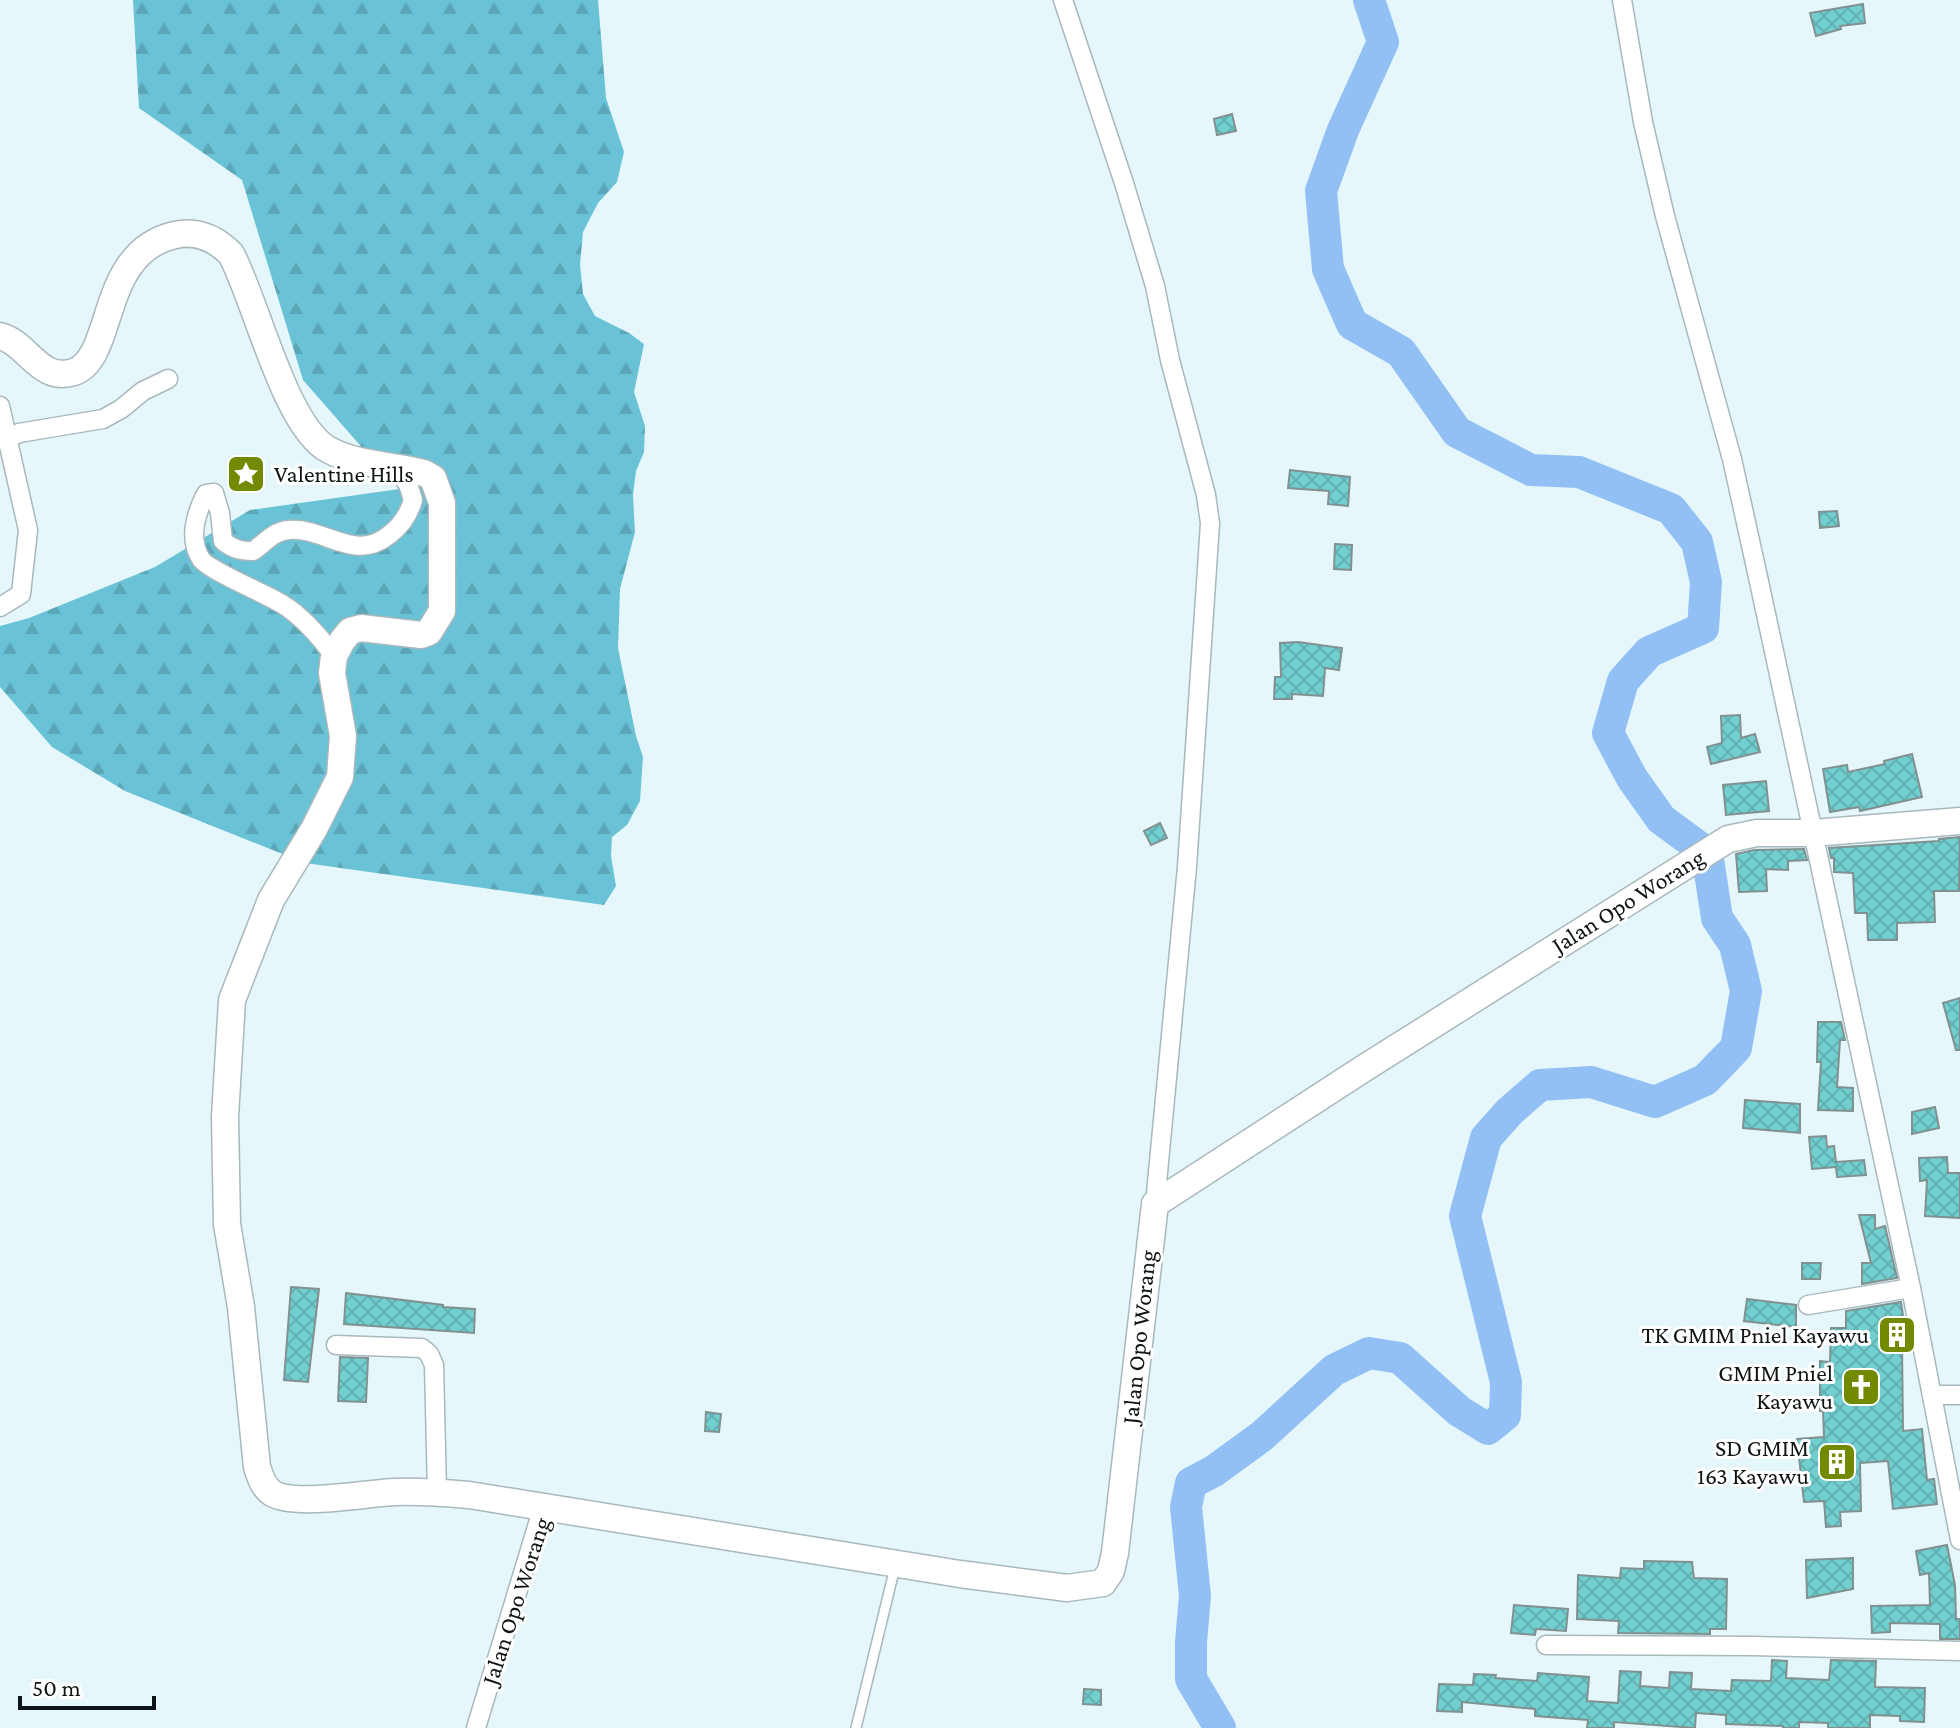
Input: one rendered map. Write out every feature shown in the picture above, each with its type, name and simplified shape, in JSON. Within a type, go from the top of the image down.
[{"type":"street","points":[[1063,0],[1155,286],[1170,360],[1206,495],[1210,523],[1187,867],[1155,1204]]},
{"type":"street","points":[[1622,0],[1643,122],[1665,216],[1732,459],[1911,1288],[1960,1540]]},
{"type":"street","points":[[0,336],[16,343],[34,363],[48,371],[63,374],[76,371],[88,363],[105,326],[115,292],[130,263],[161,239],[178,234],[207,237],[221,244],[239,269],[294,409],[309,433],[326,449],[340,455],[424,473],[433,478],[439,490],[442,503],[442,611],[429,632],[421,635],[361,628],[350,631],[334,656],[332,673],[343,736],[340,777],[314,829],[271,900],[232,1000],[225,1117],[227,1224],[241,1307],[257,1467],[271,1492],[290,1499],[437,1492],[543,1507]]},
{"type":"street","points":[[7,439],[19,433],[103,419],[143,391],[168,379]]},
{"type":"street","points":[[0,406],[28,530],[21,594],[0,607]]},
{"type":"street","points":[[334,656],[321,638],[285,606],[206,564],[199,557],[195,536],[198,509],[206,494],[214,493],[223,541],[243,551],[253,551],[276,533],[292,530],[363,547],[377,544],[406,517],[413,500],[408,484],[393,466]]},
{"type":"street","name":"Jalan Opo Worang","points":[[476,1728],[543,1507],[1067,1588],[1103,1583],[1111,1571],[1115,1553],[1155,1204],[1728,839],[1757,833],[1813,833],[1960,821]]},
{"type":"street","points":[[1808,1305],[1911,1288]]},
{"type":"street","points":[[336,1345],[422,1348],[429,1354],[434,1365],[437,1492]]},
{"type":"street","points":[[1932,1395],[1960,1395]]},
{"type":"street","points":[[1546,1645],[1960,1651],[1960,1670]]},
{"type":"lane","points":[[856,1728],[895,1563]]},
{"type":"green space","points":[[133,0],[598,0],[606,98],[624,152],[617,182],[598,203],[583,232],[580,265],[583,294],[595,316],[644,344],[634,392],[645,426],[644,452],[636,471],[633,495],[635,532],[620,589],[618,648],[643,757],[640,801],[627,825],[612,837],[611,856],[616,886],[604,905],[305,863],[125,791],[52,747],[0,687],[0,626],[29,618],[155,567],[250,510],[449,482],[372,459],[303,380],[242,180],[139,108]]},
{"type":"building","points":[[1863,4],[1865,23],[1840,26],[1841,29],[1816,36],[1810,13]]},
{"type":"building","points":[[1232,114],[1236,131],[1217,135],[1214,119]]},
{"type":"building","points":[[245,461],[255,471],[243,482],[234,473]]},
{"type":"building","points":[[1290,470],[1350,477],[1348,506],[1328,504],[1329,491],[1288,488]]},
{"type":"building","points":[[1837,511],[1839,526],[1820,528],[1819,512]]},
{"type":"building","points":[[1335,544],[1352,545],[1351,570],[1334,569]]},
{"type":"building","points":[[1298,642],[1342,648],[1339,670],[1325,668],[1323,696],[1292,694],[1292,699],[1274,699],[1275,677],[1281,677],[1280,643]]},
{"type":"building","points":[[1740,715],[1741,738],[1755,734],[1760,752],[1711,764],[1707,747],[1722,743],[1721,716]]},
{"type":"building","points":[[1912,754],[1922,797],[1860,811],[1859,807],[1830,812],[1823,769],[1847,765],[1848,772]]},
{"type":"building","points":[[1766,781],[1769,811],[1726,815],[1723,785]]},
{"type":"building","points":[[1160,823],[1167,838],[1151,845],[1144,831]]},
{"type":"building","points":[[1960,837],[1959,891],[1934,891],[1935,922],[1897,923],[1897,940],[1868,940],[1867,913],[1855,913],[1853,873],[1834,872],[1834,858],[1831,858],[1829,848]]},
{"type":"building","points":[[1804,849],[1807,860],[1788,861],[1788,870],[1766,869],[1767,891],[1739,892],[1736,854],[1754,850]]},
{"type":"building","points":[[1960,998],[1960,1050],[1956,1050],[1943,1003]]},
{"type":"building","points":[[1818,1022],[1841,1022],[1845,1040],[1840,1040],[1837,1087],[1853,1088],[1853,1111],[1818,1110],[1821,1062],[1817,1062]]},
{"type":"building","points":[[1745,1100],[1800,1104],[1800,1133],[1743,1128]]},
{"type":"building","points":[[1935,1107],[1939,1128],[1912,1134],[1912,1112]]},
{"type":"building","points":[[1826,1136],[1827,1147],[1834,1146],[1836,1162],[1864,1160],[1866,1175],[1837,1177],[1836,1167],[1812,1169],[1809,1137]]},
{"type":"building","points":[[1947,1157],[1948,1173],[1960,1173],[1960,1218],[1925,1216],[1927,1180],[1920,1181],[1919,1158]]},
{"type":"building","points":[[1859,1215],[1875,1215],[1875,1229],[1885,1226],[1897,1278],[1862,1284],[1862,1263],[1871,1263]]},
{"type":"building","points":[[1802,1263],[1821,1263],[1820,1279],[1802,1279]]},
{"type":"building","points":[[291,1287],[319,1289],[308,1382],[284,1380]]},
{"type":"building","points":[[346,1293],[475,1309],[474,1333],[344,1324]]},
{"type":"building","points":[[1747,1299],[1796,1305],[1796,1327],[1744,1321]]},
{"type":"building","points":[[1901,1302],[1907,1343],[1902,1344],[1903,1431],[1922,1429],[1927,1480],[1934,1479],[1937,1504],[1893,1509],[1888,1461],[1860,1463],[1861,1511],[1840,1512],[1841,1526],[1826,1527],[1824,1501],[1804,1502],[1797,1439],[1824,1437],[1823,1411],[1820,1411],[1820,1361],[1830,1362],[1831,1328],[1846,1328],[1846,1311]]},
{"type":"building","points":[[340,1357],[368,1358],[366,1402],[338,1401]]},
{"type":"building","points":[[706,1412],[721,1414],[719,1432],[705,1431]]},
{"type":"building","points":[[1947,1545],[1955,1585],[1956,1619],[1960,1619],[1960,1639],[1940,1639],[1940,1624],[1890,1623],[1890,1632],[1872,1633],[1871,1606],[1930,1605],[1929,1573],[1920,1575],[1916,1551]]},
{"type":"building","points":[[1853,1558],[1853,1589],[1807,1598],[1806,1560]]},
{"type":"building","points":[[1644,1561],[1692,1562],[1694,1578],[1727,1579],[1726,1629],[1710,1629],[1710,1634],[1618,1633],[1619,1621],[1577,1619],[1578,1575],[1620,1578],[1621,1568],[1644,1569]]},
{"type":"building","points":[[1514,1605],[1568,1609],[1566,1631],[1536,1629],[1535,1635],[1511,1633]]},
{"type":"building","points":[[1772,1660],[1787,1661],[1786,1678],[1829,1680],[1831,1660],[1876,1661],[1875,1687],[1925,1688],[1924,1722],[1900,1721],[1900,1716],[1870,1715],[1870,1728],[1828,1728],[1828,1723],[1799,1722],[1799,1728],[1783,1728],[1726,1724],[1726,1715],[1696,1713],[1695,1728],[1614,1722],[1614,1728],[1587,1728],[1588,1720],[1535,1716],[1535,1709],[1462,1702],[1462,1712],[1437,1711],[1439,1684],[1473,1685],[1474,1674],[1537,1681],[1538,1673],[1589,1677],[1587,1701],[1618,1703],[1620,1671],[1641,1672],[1640,1686],[1669,1688],[1670,1672],[1692,1673],[1691,1689],[1731,1691],[1732,1680],[1771,1681]]},
{"type":"building","points":[[1084,1689],[1101,1690],[1101,1705],[1083,1704]]},
{"type":"waterway","points":[[1220,1728],[1191,1679],[1195,1596],[1186,1507],[1191,1483],[1214,1471],[1262,1436],[1334,1370],[1369,1353],[1400,1358],[1459,1411],[1488,1429],[1505,1415],[1506,1382],[1465,1216],[1486,1138],[1510,1111],[1540,1085],[1591,1082],[1655,1102],[1705,1080],[1736,1048],[1746,991],[1735,945],[1717,918],[1707,853],[1661,819],[1632,778],[1608,733],[1623,681],[1649,652],[1703,628],[1706,582],[1697,542],[1671,509],[1579,472],[1531,470],[1457,432],[1401,352],[1352,324],[1328,269],[1321,191],[1343,130],[1383,42],[1369,0]]},
{"type":"place","name":"Valentine Hills","points":[[246,474]]},
{"type":"place","name":"TK GMIM Pniel Kayawu","points":[[1897,1335]]},
{"type":"place","name":"GMIM Pniel Kayawu","points":[[1861,1387]]},
{"type":"place","name":"SD GMIM 163 Kayawu","points":[[1837,1462]]}]
